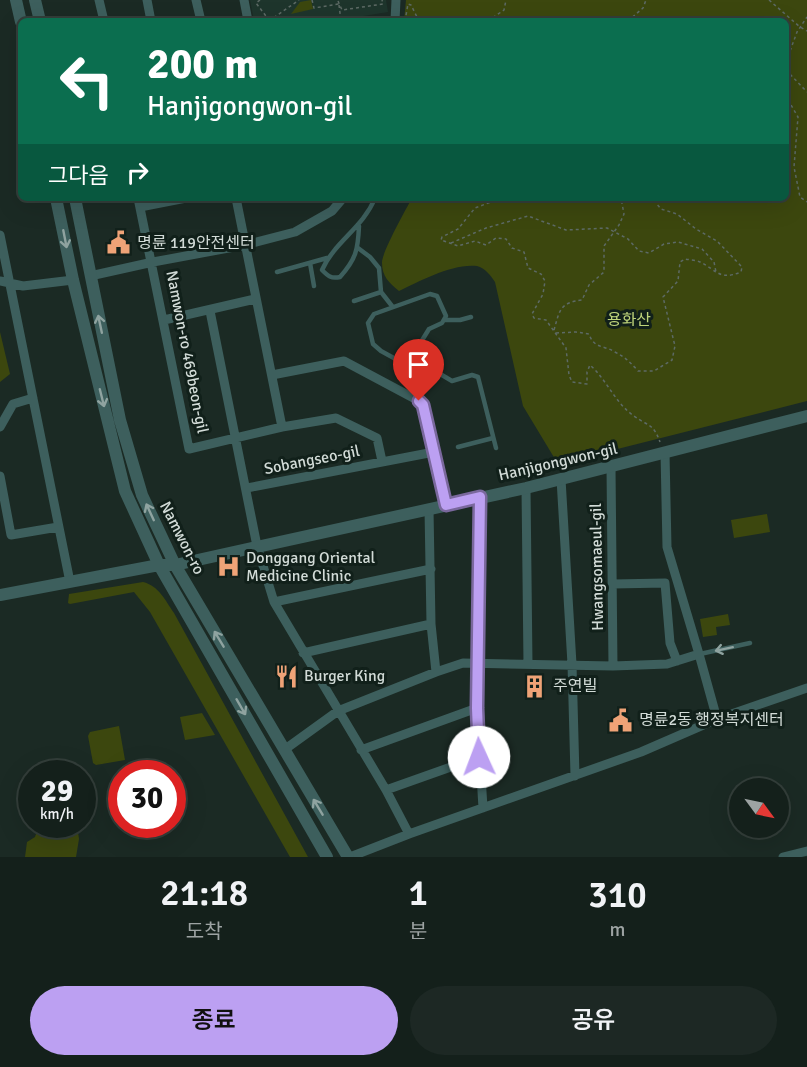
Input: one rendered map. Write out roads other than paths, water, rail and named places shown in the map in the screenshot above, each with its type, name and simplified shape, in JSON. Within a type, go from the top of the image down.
[{"type":"street","points":[[16,0],[20,18]]},
{"type":"street","points":[[35,0],[39,18]]},
{"type":"street","points":[[99,0],[103,18]]},
{"type":"street","points":[[147,0],[150,18]]},
{"type":"street","points":[[196,0],[200,18]]},
{"type":"street","points":[[244,0],[247,18]]},
{"type":"street","points":[[395,18],[396,0]]},
{"type":"street","name":"Namwon-ro","points":[[57,201],[73,280],[125,491],[159,565],[327,857]]},
{"type":"street","name":"Namwon-ro","points":[[76,201],[120,420],[139,484],[175,565],[349,857]]},
{"type":"street","points":[[139,203],[158,201]]},
{"type":"street","points":[[237,201],[282,427]]},
{"type":"street","name":"Namwon-ro 469beon-gil","points":[[73,280],[245,245],[295,232],[332,211],[341,201]]},
{"type":"street","name":"Namwon-ro 469beon-gil","points":[[139,203],[153,262],[189,449],[235,438]]},
{"type":"street","points":[[0,235],[4,283],[33,398],[70,582]]},
{"type":"street","points":[[4,283],[22,286],[73,280]]},
{"type":"street","points":[[164,320],[255,299]]},
{"type":"street","name":"Sobangseo-gil","points":[[210,311],[257,546],[274,602],[386,790],[409,834]]},
{"type":"street","points":[[272,375],[344,362],[423,405],[446,505]]},
{"type":"street","points":[[0,427],[13,404],[33,398]]},
{"type":"street","name":"Hanjigongwon-gil","points":[[159,565],[175,565],[526,488],[611,467],[663,450],[807,416]]},
{"type":"street","name":"Sobangseo-gil","points":[[235,438],[336,418],[377,438],[382,462]]},
{"type":"street","points":[[663,450],[667,547],[717,719]]},
{"type":"street","name":"Sobangseo-gil","points":[[247,488],[434,452]]},
{"type":"street","name":"Hwangsomaeul-gil","points":[[611,467],[613,666]]},
{"type":"street","points":[[0,476],[11,535]]},
{"type":"street","name":"Hwangsomaeul-gil","points":[[561,479],[572,664],[575,776]]},
{"type":"street","points":[[526,488],[528,664]]},
{"type":"street","points":[[480,497],[477,708],[483,808]]},
{"type":"street","points":[[429,508],[431,624],[436,672]]},
{"type":"street","points":[[0,537],[58,527]]},
{"type":"street","name":"Namwon-ro","points":[[0,595],[159,565]]},
{"type":"street","points":[[274,602],[431,569]]},
{"type":"street","points":[[613,584],[665,583],[670,643],[677,661]]},
{"type":"street","points":[[303,653],[431,624]]},
{"type":"street","points":[[284,750],[338,711],[463,663],[613,666],[667,664],[699,654]]},
{"type":"street","points":[[349,857],[641,752],[717,719],[807,688]]},
{"type":"street","points":[[361,750],[477,708]]},
{"type":"street","points":[[386,790],[479,757]]},
{"type":"street","points":[[783,857],[795,856],[807,851]]},
{"type":"lane","points":[[359,226],[358,248],[354,258],[340,277],[333,278],[322,270],[327,258],[359,226],[373,201]]},
{"type":"lane","points":[[358,248],[379,267],[381,292],[392,306]]},
{"type":"lane","points":[[277,272],[327,258]]},
{"type":"lane","points":[[310,263],[314,286]]},
{"type":"lane","points":[[354,301],[381,292]]},
{"type":"lane","points":[[425,365],[421,342],[429,330],[442,323],[446,316],[437,296],[430,294],[374,314],[368,323],[373,344],[381,351],[412,368],[425,365],[452,381],[472,375],[478,377],[496,448]]},
{"type":"lane","points":[[444,320],[471,317]]},
{"type":"lane","points":[[458,447],[493,438]]},
{"type":"lane","points":[[699,654],[750,643]]},
{"type":"place","name":"명륜 119안전센터","points":[[119,243]]},
{"type":"place","name":"Donggang Oriental Medicine Clinic","points":[[228,567]]},
{"type":"place","name":"Burger King","points":[[286,676]]},
{"type":"place","name":"주연빌","points":[[535,686]]},
{"type":"place","name":"명륜2동 행정복지센터","points":[[621,720]]},
{"type":"park label","name":"용화산","points":[[629,320]]}]
